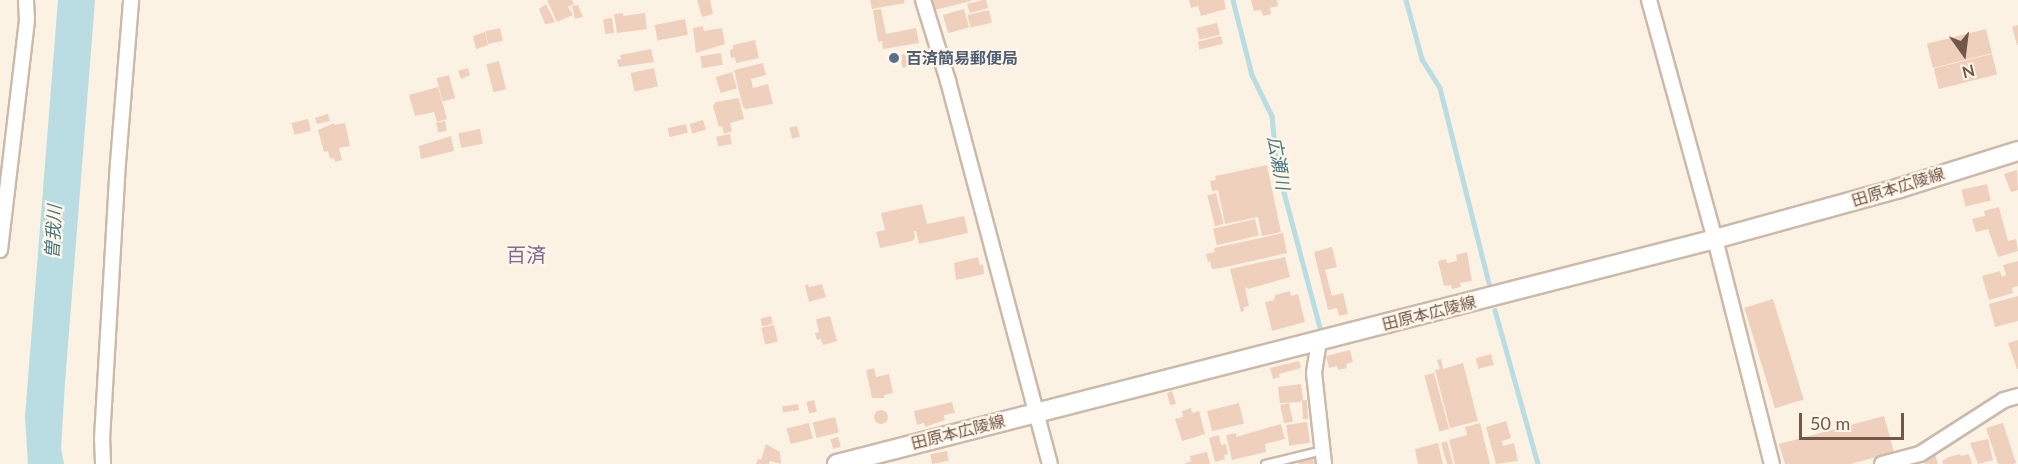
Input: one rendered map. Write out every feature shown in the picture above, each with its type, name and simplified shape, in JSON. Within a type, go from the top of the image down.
[{"type":"main road","name":"田原本広陵線","points":[[837,464],[1715,239],[1900,188],[2018,151]]},
{"type":"street","points":[[0,250],[27,20],[26,0]]},
{"type":"street","points":[[103,464],[102,439],[118,163],[131,0]]},
{"type":"street","points":[[923,0],[948,81],[1050,464]]},
{"type":"street","points":[[1648,0],[1715,239],[1772,464]]},
{"type":"street","points":[[1319,341],[1314,373],[1318,450],[1324,464]]},
{"type":"street","points":[[1882,464],[1920,454],[2004,400],[2018,396]]},
{"type":"lane","points":[[1265,464],[1318,450]]},
{"type":"water","name":"曽我川","points":[[58,0],[95,0],[65,383],[61,448],[64,464],[28,464],[25,417]]},
{"type":"building","points":[[547,0],[572,0],[574,4],[568,7],[573,15],[557,22]]},
{"type":"building","points":[[697,0],[710,0],[713,14],[702,17]]},
{"type":"building","points":[[870,0],[904,0],[905,3],[872,9]]},
{"type":"building","points":[[932,0],[971,0],[971,1],[935,10]]},
{"type":"building","points":[[986,0],[988,8],[970,13],[967,4]]},
{"type":"building","points":[[1189,0],[1224,0],[1226,9],[1201,16],[1198,6],[1191,8]]},
{"type":"building","points":[[1251,0],[1277,0],[1278,6],[1270,8],[1271,14],[1263,16],[1261,10],[1254,11]]},
{"type":"building","points":[[546,4],[555,22],[545,24],[539,9]]},
{"type":"building","points":[[578,5],[583,17],[575,19],[572,6]]},
{"type":"building","points":[[881,9],[886,34],[916,28],[919,43],[883,49],[882,41],[878,42],[873,10]]},
{"type":"building","points":[[964,9],[969,27],[948,33],[943,15]]},
{"type":"building","points":[[989,10],[992,23],[970,28],[968,15]]},
{"type":"building","points":[[623,13],[623,16],[645,13],[647,29],[617,33],[614,14]]},
{"type":"building","points":[[612,18],[614,33],[605,34],[603,19]]},
{"type":"building","points":[[685,19],[688,35],[658,41],[655,25]]},
{"type":"building","points":[[1217,23],[1220,35],[1200,40],[1197,28]]},
{"type":"building","points":[[2018,25],[2018,45],[2017,45],[2012,27]]},
{"type":"building","points":[[703,26],[704,31],[722,28],[725,44],[696,53],[693,28]]},
{"type":"building","points":[[500,28],[503,41],[488,44],[485,31]]},
{"type":"building","points":[[1986,29],[1992,53],[1933,68],[1927,44]]},
{"type":"building","points":[[485,32],[488,45],[476,49],[473,36]]},
{"type":"building","points":[[1221,36],[1223,44],[1200,50],[1198,42]]},
{"type":"building","points":[[755,40],[759,58],[736,63],[735,57],[731,58],[730,50],[733,49],[733,45]]},
{"type":"building","points":[[651,49],[654,62],[619,67],[617,60],[621,59],[620,55]]},
{"type":"building","points":[[926,49],[929,62],[903,68],[900,55]]},
{"type":"building","points":[[721,53],[723,65],[702,68],[700,56]]},
{"type":"building","points":[[1992,54],[1997,74],[1939,89],[1934,69]]},
{"type":"building","points":[[499,61],[506,89],[493,92],[486,64]]},
{"type":"building","points":[[763,63],[766,75],[751,79],[753,88],[768,84],[773,104],[746,109],[743,107],[734,70]]},
{"type":"building","points":[[468,68],[470,75],[461,79],[458,71]]},
{"type":"building","points":[[654,68],[658,87],[634,92],[631,73]]},
{"type":"building","points":[[732,72],[737,88],[721,93],[716,77]]},
{"type":"building","points":[[449,75],[455,98],[443,102],[436,78]]},
{"type":"building","points":[[438,87],[447,119],[437,122],[434,112],[415,116],[409,95]]},
{"type":"building","points":[[739,98],[744,119],[730,123],[732,131],[724,134],[722,126],[719,127],[713,106],[716,102]]},
{"type":"building","points":[[328,114],[330,121],[317,124],[315,118]]},
{"type":"building","points":[[308,119],[311,131],[294,135],[292,123]]},
{"type":"building","points":[[703,120],[706,130],[693,134],[690,124]]},
{"type":"building","points":[[445,121],[447,131],[438,133],[436,123]]},
{"type":"building","points":[[334,123],[334,125],[345,123],[350,146],[339,148],[342,160],[335,162],[334,158],[330,159],[328,151],[324,152],[318,130]]},
{"type":"building","points":[[686,124],[688,133],[670,137],[667,128]]},
{"type":"building","points":[[797,126],[800,137],[792,139],[789,128]]},
{"type":"building","points":[[480,129],[483,144],[461,148],[458,133]]},
{"type":"building","points":[[730,134],[732,144],[718,146],[716,137]]},
{"type":"building","points":[[451,136],[454,151],[421,159],[419,146]]},
{"type":"building","points":[[1267,165],[1281,232],[1262,236],[1258,217],[1225,224],[1218,190],[1212,191],[1210,181],[1216,180],[1215,176]]},
{"type":"building","points":[[2017,170],[2018,190],[2011,192],[2004,174]]},
{"type":"building","points":[[1987,184],[1991,201],[1965,206],[1962,190]]},
{"type":"building","points":[[1216,193],[1224,224],[1215,226],[1207,195]]},
{"type":"building","points":[[922,204],[927,224],[964,216],[968,233],[919,244],[916,231],[914,231],[915,238],[912,241],[880,248],[876,232],[885,230],[881,213]]},
{"type":"building","points":[[1999,207],[2008,241],[2016,239],[2018,251],[1998,257],[1988,229],[1976,232],[1972,219],[1985,216],[1984,211]]},
{"type":"building","points":[[1255,219],[1259,236],[1217,245],[1213,229]]},
{"type":"building","points":[[1283,233],[1287,253],[1221,268],[1212,269],[1210,261],[1208,262],[1206,254],[1215,252],[1214,248]]},
{"type":"building","points":[[1332,247],[1337,267],[1325,270],[1332,296],[1343,293],[1348,314],[1339,316],[1337,308],[1328,310],[1314,252]]},
{"type":"building","points":[[1467,252],[1472,281],[1460,283],[1461,287],[1452,289],[1451,285],[1444,286],[1438,261],[1446,259],[1447,263],[1457,261],[1456,255]]},
{"type":"building","points":[[978,257],[980,265],[983,264],[984,274],[956,280],[954,263]]},
{"type":"building","points":[[1285,257],[1290,277],[1248,289],[1245,287],[1249,306],[1244,307],[1244,311],[1241,312],[1230,269]]},
{"type":"building","points":[[2018,261],[2018,286],[2012,288],[2013,293],[1989,300],[1982,276],[2000,271],[2002,277],[2006,275],[2003,265]]},
{"type":"building","points":[[808,284],[809,287],[822,284],[826,297],[809,302],[805,285]]},
{"type":"building","points":[[1290,291],[1291,296],[1298,294],[1305,322],[1272,331],[1265,302],[1274,300],[1275,295]]},
{"type":"building","points":[[2018,296],[2018,321],[1995,327],[1989,304]]},
{"type":"building","points":[[1773,299],[1804,399],[1775,408],[1744,308]]},
{"type":"building","points":[[771,316],[773,324],[762,326],[760,319]]},
{"type":"building","points":[[830,316],[837,341],[823,345],[821,339],[817,340],[815,333],[819,332],[816,319]]},
{"type":"building","points":[[774,325],[778,342],[765,344],[761,328]]},
{"type":"building","points":[[2018,340],[2018,369],[2017,369],[2008,343]]},
{"type":"building","points":[[1350,350],[1353,362],[1346,364],[1347,368],[1338,370],[1337,366],[1329,368],[1326,356]]},
{"type":"building","points":[[1491,354],[1494,365],[1478,369],[1476,358]]},
{"type":"building","points":[[1441,359],[1443,369],[1463,363],[1478,421],[1450,428],[1435,370],[1440,369],[1437,360]]},
{"type":"building","points":[[1299,361],[1301,368],[1279,374],[1280,377],[1273,379],[1270,368]]},
{"type":"building","points":[[874,368],[876,377],[889,374],[893,393],[884,395],[884,398],[872,398],[866,370]]},
{"type":"building","points":[[1434,373],[1449,429],[1439,432],[1424,376]]},
{"type":"building","points":[[1301,384],[1303,399],[1300,402],[1280,403],[1278,387]]},
{"type":"building","points":[[1172,391],[1176,404],[1170,405],[1167,393]]},
{"type":"building","points":[[814,400],[817,412],[809,414],[806,402]]},
{"type":"building","points":[[1302,400],[1307,400],[1308,419],[1303,419]]},
{"type":"building","points":[[952,402],[955,413],[944,415],[945,420],[925,427],[924,423],[917,425],[914,411]]},
{"type":"building","points":[[1239,403],[1244,423],[1212,431],[1207,411]]},
{"type":"building","points":[[1289,403],[1293,422],[1284,423],[1280,405]]},
{"type":"building","points":[[798,404],[799,410],[783,412],[782,407]]},
{"type":"building","points":[[1191,408],[1192,413],[1199,411],[1205,434],[1182,441],[1175,419],[1183,417],[1182,411]]},
{"type":"building","points":[[878,410],[884,410],[888,417],[884,424],[878,424],[874,420],[874,414]]},
{"type":"building","points":[[1884,416],[1894,452],[1851,464],[1785,464],[1779,444]]},
{"type":"building","points":[[835,417],[839,433],[817,438],[813,423]]},
{"type":"building","points":[[1506,421],[1511,438],[1502,441],[1503,446],[1514,443],[1518,461],[1496,464],[1486,427]]},
{"type":"building","points":[[1307,422],[1310,443],[1289,446],[1286,425]]},
{"type":"building","points":[[809,423],[813,439],[791,444],[787,429]]},
{"type":"building","points":[[1480,423],[1490,464],[1455,464],[1449,440],[1467,435],[1465,427]]},
{"type":"building","points":[[2003,423],[2016,463],[2013,464],[1998,464],[1986,428]]},
{"type":"building","points":[[1281,424],[1285,439],[1265,444],[1266,452],[1232,460],[1226,435],[1236,433],[1236,437]]},
{"type":"building","points":[[1219,435],[1221,445],[1226,444],[1228,454],[1224,455],[1225,459],[1215,462],[1209,438]]},
{"type":"building","points":[[838,437],[841,447],[833,449],[830,439]]},
{"type":"building","points":[[1988,439],[1993,460],[1978,464],[1970,443]]},
{"type":"building","points":[[1447,441],[1453,464],[1447,464],[1441,443]]},
{"type":"building","points":[[1438,443],[1443,464],[1418,464],[1415,449]]},
{"type":"building","points":[[766,444],[780,452],[781,464],[770,461],[769,464],[756,464],[758,459],[761,460]]},
{"type":"building","points":[[947,451],[949,461],[932,464],[930,454]]},
{"type":"building","points":[[1207,452],[1210,464],[1184,464],[1191,461],[1190,456]]},
{"type":"building","points":[[1935,453],[1938,464],[1925,464],[1923,456]]},
{"type":"building","points":[[1960,454],[1961,456],[1969,454],[1972,464],[1943,464],[1942,461]]},
{"type":"building","points":[[1313,458],[1314,464],[1299,464],[1298,462]]},
{"type":"waterway","name":"広瀬川","points":[[1233,0],[1252,75],[1272,116],[1277,166],[1320,328]]},
{"type":"waterway","name":"広瀬川","points":[[1406,0],[1422,59],[1440,88],[1489,283]]},
{"type":"waterway","name":"広瀬川","points":[[1495,310],[1538,464]]},
{"type":"waterway","name":"広瀬川","points":[[1310,398],[1314,431]]},
{"type":"place","name":"百済簡易郵便局","points":[[894,58]]},
{"type":"district","name":"百済","points":[[526,254]]}]
